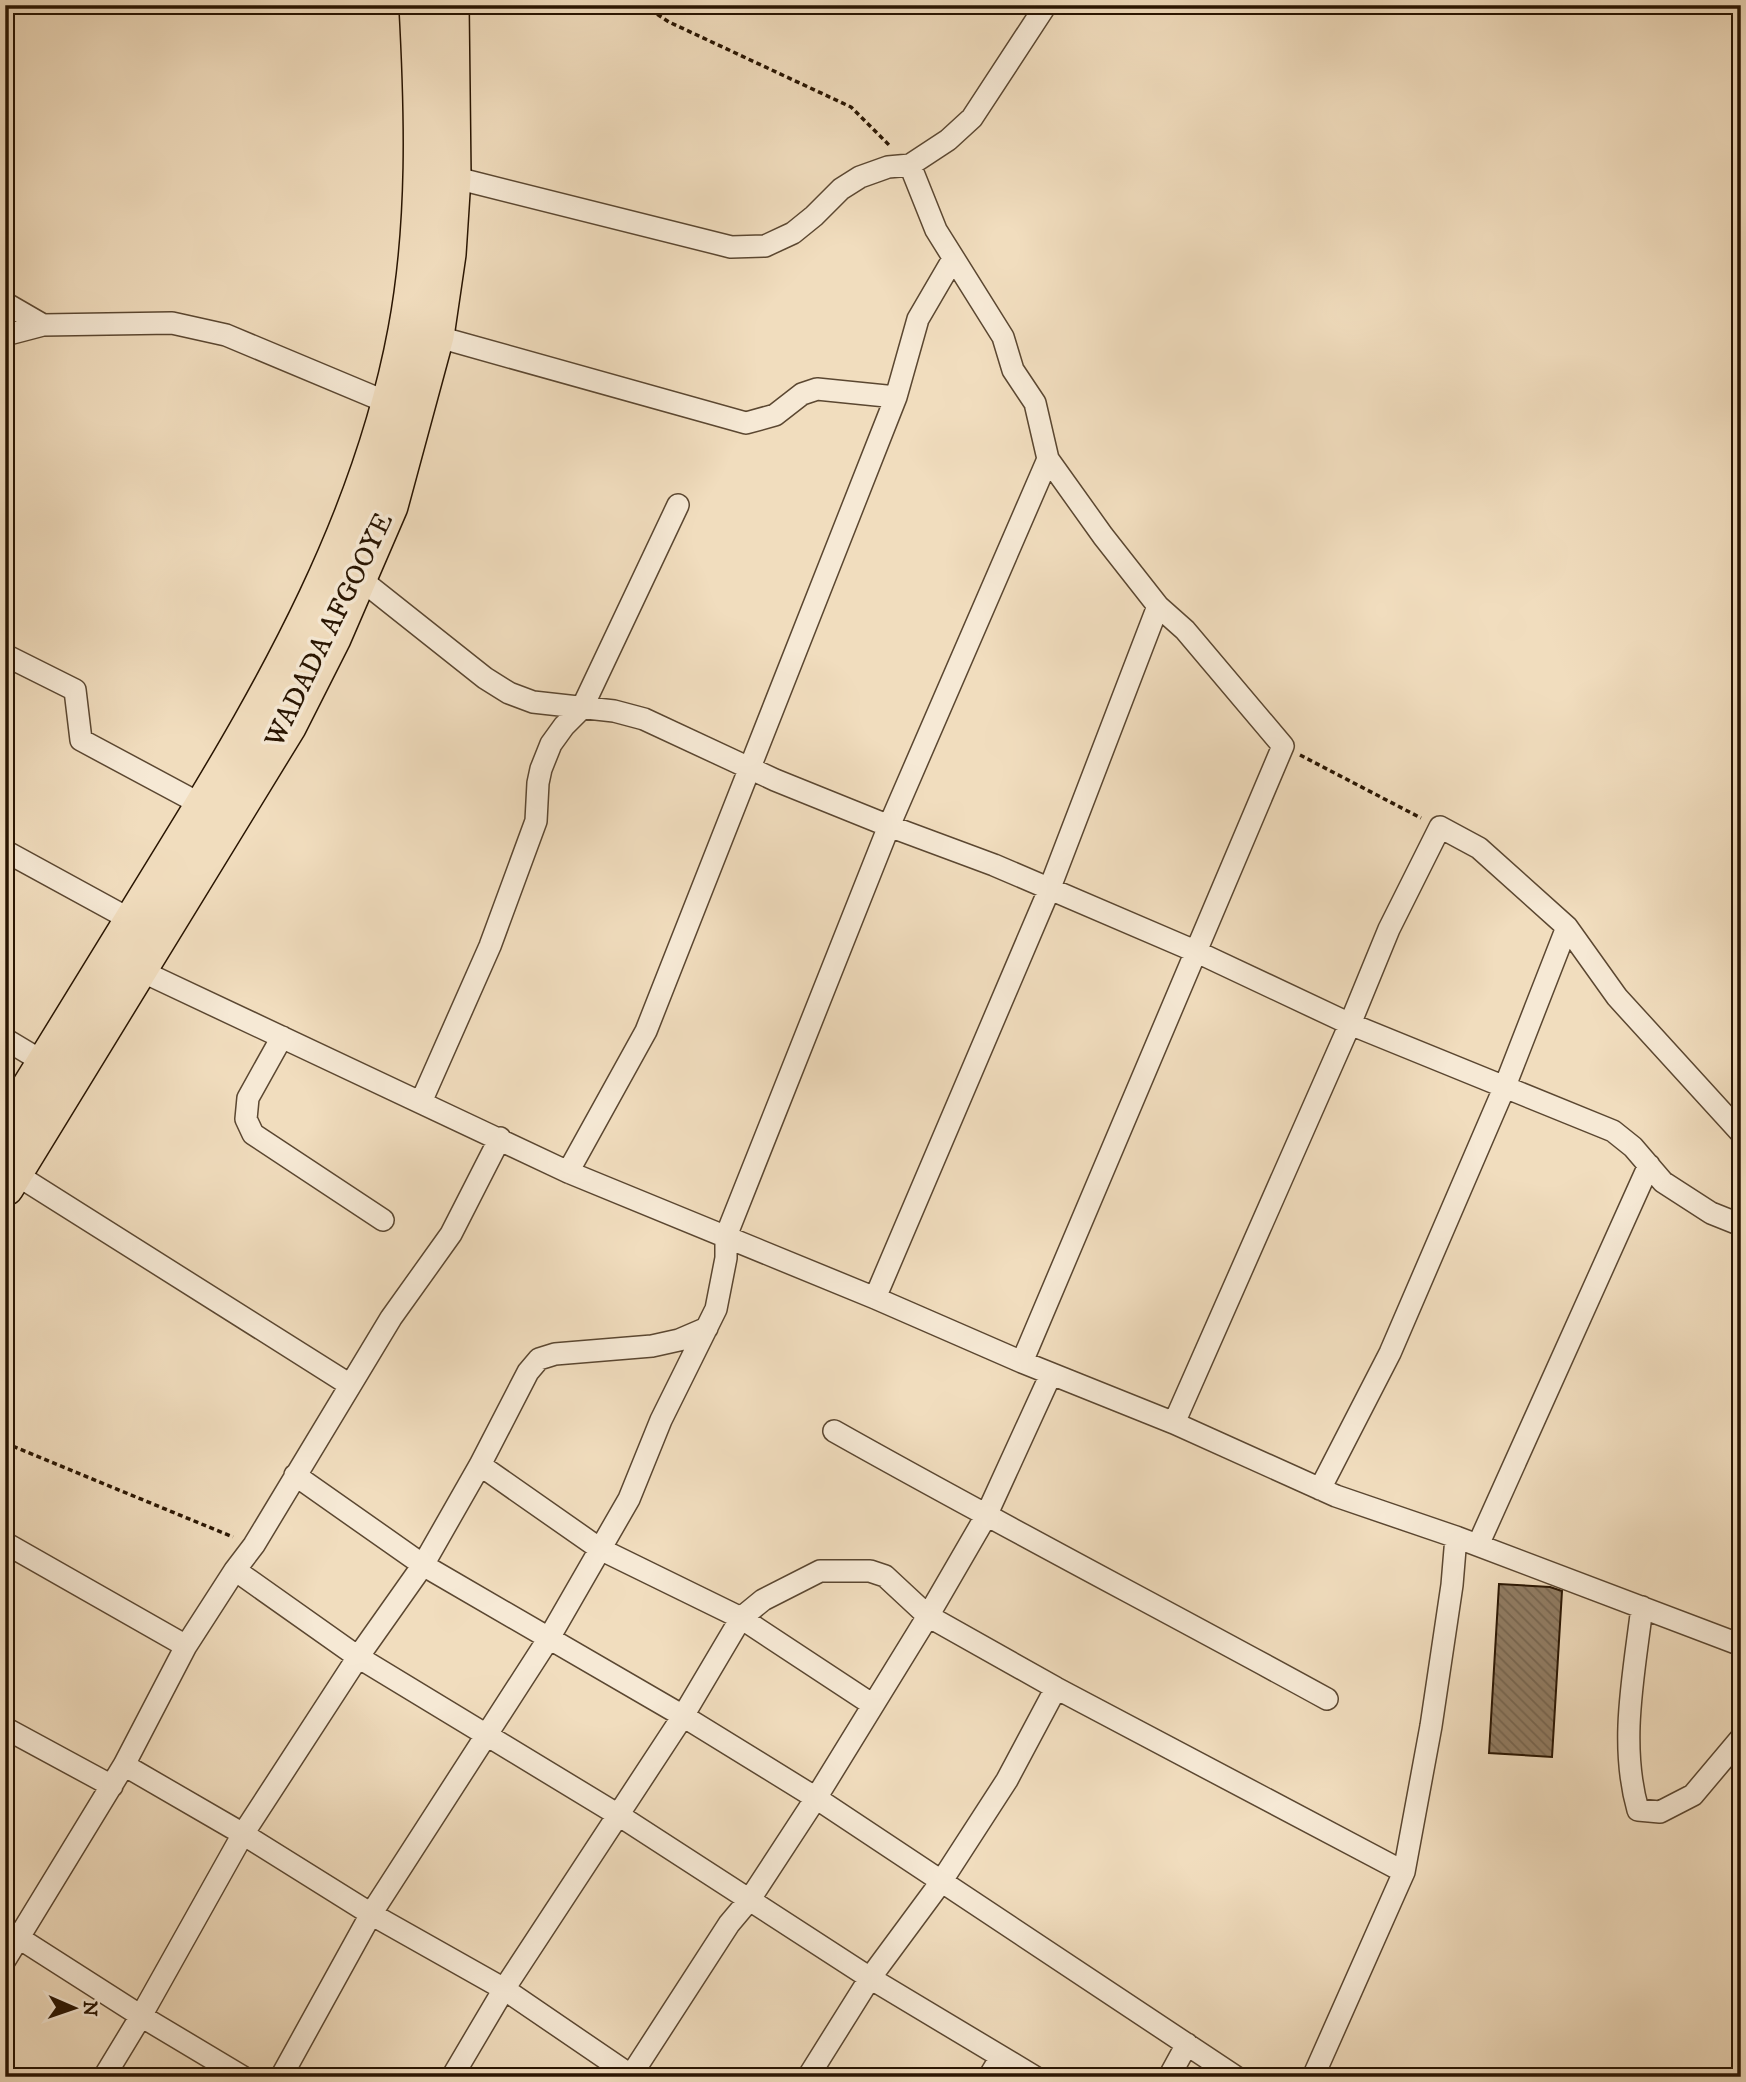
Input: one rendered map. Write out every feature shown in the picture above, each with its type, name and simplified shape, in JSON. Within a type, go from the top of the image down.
[{"type":"highway","name":"WADADA AFGOOYE","points":[[5,1129],[266,702],[315,606],[345,537],[391,404],[408,329],[422,196],[418,5]]},
{"type":"highway","name":"WADADA AFGOOYE","points":[[10,1180],[288,725],[359,578],[389,506],[435,336],[447,254],[452,177],[450,5]]},
{"type":"street","points":[[452,177],[731,247],[765,246],[793,233],[841,188],[860,177],[888,167],[910,165],[948,140],[971,118],[1046,5]]},
{"type":"street","points":[[910,165],[936,230],[1003,337],[1013,370],[1035,403],[1048,459],[1158,606],[1185,630],[1283,746],[1022,1362]]},
{"type":"street","points":[[568,1172],[646,1031],[896,397],[918,318],[953,259]]},
{"type":"street","points":[[5,303],[43,325]]},
{"type":"street","points":[[5,335],[43,325],[172,324],[226,335],[391,404]]},
{"type":"street","points":[[435,336],[746,423],[775,415],[802,394],[817,389],[896,397]]},
{"type":"street","points":[[281,2077],[371,1914],[549,1638],[629,1499],[661,1420],[716,1309],[726,1236],[889,826],[1048,459]]},
{"type":"street","points":[[421,1102],[490,946],[536,821],[538,783],[551,744],[582,708],[678,505]]},
{"type":"street","points":[[359,578],[485,678],[509,693],[533,702],[614,711],[644,719],[889,826],[994,864],[1197,952],[1350,1024],[1613,1131],[1633,1147],[1663,1182],[1711,1213],[1741,1225]]},
{"type":"street","points":[[875,1298],[1049,890],[1158,606]]},
{"type":"street","points":[[5,655],[75,690],[81,740],[204,806]]},
{"type":"street","points":[[1174,1423],[1350,1024],[1389,929],[1440,827],[1479,848],[1567,927],[1617,997],[1741,1133]]},
{"type":"street","points":[[5,851],[133,921]]},
{"type":"street","points":[[1320,1489],[1390,1353],[1505,1086],[1567,927]]},
{"type":"street","points":[[137,970],[568,1172],[1174,1423],[1336,1496],[1456,1536],[1741,1645]]},
{"type":"street","points":[[282,1037],[248,1098],[246,1119],[253,1134],[383,1220]]},
{"type":"street","points":[[5,1039],[45,1063]]},
{"type":"street","points":[[5,1961],[13,1933],[124,1765],[186,1646],[254,1545],[391,1318],[451,1234],[500,1138]]},
{"type":"street","points":[[1478,1545],[1649,1166]]},
{"type":"street","points":[[10,1180],[350,1385]]},
{"type":"street","points":[[104,2077],[243,1833],[358,1657],[423,1565],[480,1465],[528,1372],[539,1359],[555,1354],[652,1346],[679,1340],[707,1328]]},
{"type":"street","points":[[124,1765],[243,1833],[371,1914],[504,1989],[631,2076],[729,1924],[750,1899],[816,1798],[928,1616],[986,1516],[1051,1374]]},
{"type":"street","points":[[834,1431],[1327,1699]]},
{"type":"street","points":[[480,1465],[600,1549],[741,1618],[873,1705]]},
{"type":"street","points":[[295,1475],[423,1565],[683,1716],[816,1798],[1236,2077]]},
{"type":"street","points":[[1313,2077],[1405,1872],[1431,1726],[1452,1585],[1456,1536]]},
{"type":"street","points":[[5,1543],[186,1646]]},
{"type":"street","points":[[235,1570],[358,1657],[620,1816],[870,1978],[1035,2077]]},
{"type":"street","points":[[452,2077],[504,1989],[620,1816],[683,1716],[741,1618],[763,1600],[820,1571],[870,1571],[885,1576],[928,1616],[1056,1688],[1405,1872]]},
{"type":"street","points":[[1642,1607],[1628,1735],[1631,1785],[1638,1810],[1660,1812],[1693,1795],[1741,1738]]},
{"type":"street","points":[[808,2077],[870,1978],[941,1882],[1007,1780],[1056,1688]]},
{"type":"street","points":[[5,1728],[111,1786]]},
{"type":"street","points":[[13,1933],[141,2016],[243,2077]]},
{"type":"street","points":[[1169,2077],[1187,2044]]},
{"type":"street","points":[[989,2077],[1001,2056]]},
{"type":"path","points":[[643,5],[669,22],[851,107],[910,165]]},
{"type":"path","points":[[1283,746],[1440,827]]},
{"type":"path","points":[[5,1443],[254,1545]]},
{"type":"building","points":[[1499,1584],[1550,1587],[1562,1591],[1552,1757],[1489,1753]]}]
